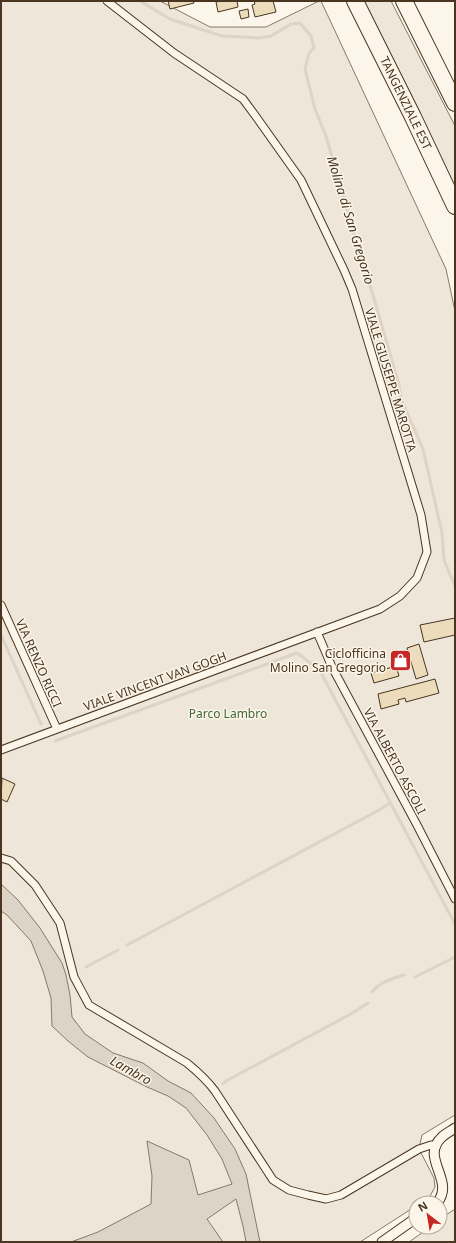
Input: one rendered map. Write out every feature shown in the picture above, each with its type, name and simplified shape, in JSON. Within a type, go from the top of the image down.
[{"type":"highway","name":"TANGENZIALE EST","points":[[355,1],[413,116],[455,206]]},
{"type":"highway","points":[[404,1],[455,103]]},
{"type":"street","name":"VIALE GIUSEPPE MAROTTA","points":[[107,1],[174,53],[243,100],[300,180],[352,288],[421,515],[428,552],[417,578],[400,596],[380,609],[317,632]]},
{"type":"street","name":"VIA RENZO RICCI","points":[[1,605],[57,729]]},
{"type":"street","name":"VIALE VINCENT VAN GOGH","points":[[1,750],[317,632]]},
{"type":"street","name":"VIA ALBERTO ASCOLI","points":[[317,632],[332,667],[455,899]]},
{"type":"street","points":[[1,858],[11,861],[35,885],[60,923],[74,977],[89,1005],[187,1063],[207,1080],[273,1180],[289,1190],[308,1196],[326,1199],[341,1195],[419,1149],[431,1145],[437,1145]]},
{"type":"street","points":[[445,1195],[448,1186],[448,1180],[436,1157],[437,1145],[442,1136],[455,1128]]},
{"type":"street","points":[[382,1242],[408,1224]]},
{"type":"green space","name":"Parco Lambro","points":[[1,1],[160,1],[210,27],[266,27],[321,1],[446,269],[455,311],[455,1115],[422,1135],[419,1149],[434,1178],[435,1187],[431,1195],[408,1195],[408,1211],[360,1242],[1,1242]]},
{"type":"green space","points":[[361,1],[391,1],[455,126],[455,191]]},
{"type":"green space","points":[[455,1209],[455,1242],[409,1242],[419,1235],[448,1235],[448,1214]]},
{"type":"water","name":"Lambro","points":[[1,884],[18,900],[40,928],[62,963],[70,995],[72,1017],[85,1034],[113,1053],[143,1063],[168,1081],[191,1093],[214,1118],[235,1149],[246,1174],[260,1242],[246,1242],[236,1199],[207,1219],[223,1242],[71,1242],[98,1232],[151,1204],[152,1176],[147,1141],[189,1160],[198,1195],[232,1184],[222,1159],[207,1135],[186,1108],[168,1096],[88,1057],[52,1026],[51,998],[43,971],[31,941],[7,915],[1,911]]},
{"type":"building","points":[[168,1],[193,1],[194,3],[170,9]]},
{"type":"building","points":[[237,1],[238,7],[218,12],[216,2]]},
{"type":"building","points":[[254,1],[273,1],[276,12],[255,17],[252,5],[255,4]]},
{"type":"building","points":[[248,9],[249,17],[241,19],[239,11]]},
{"type":"building","points":[[455,618],[455,635],[424,642],[420,625]]},
{"type":"building","points":[[419,644],[428,675],[416,679],[407,648]]},
{"type":"building","points":[[396,666],[399,676],[374,683],[371,673]]},
{"type":"building","points":[[435,679],[439,693],[406,702],[405,698],[398,700],[399,704],[381,709],[378,694]]},
{"type":"building","points":[[2,778],[15,784],[7,802],[1,799]]},
{"type":"waterway","name":"Molina di San Gregorio","points":[[140,1],[170,19],[222,36],[259,38],[271,36],[291,24],[300,23],[311,36],[314,48],[309,53],[305,69],[315,109],[326,136],[399,385],[401,399],[423,449],[442,533],[444,560],[455,586]]},
{"type":"waterway","points":[[1,635],[41,724]]},
{"type":"waterway","points":[[55,741],[297,653],[319,669],[455,924]]},
{"type":"waterway","points":[[127,945],[390,803]]},
{"type":"waterway","points":[[86,967],[118,950]]},
{"type":"waterway","points":[[415,977],[455,957]]},
{"type":"waterway","points":[[372,992],[383,983],[404,975]]},
{"type":"waterway","points":[[223,1084],[349,1015],[368,1003]]},
{"type":"place","name":"Ciclofficina Molino San Gregorio","points":[[401,660]]}]
